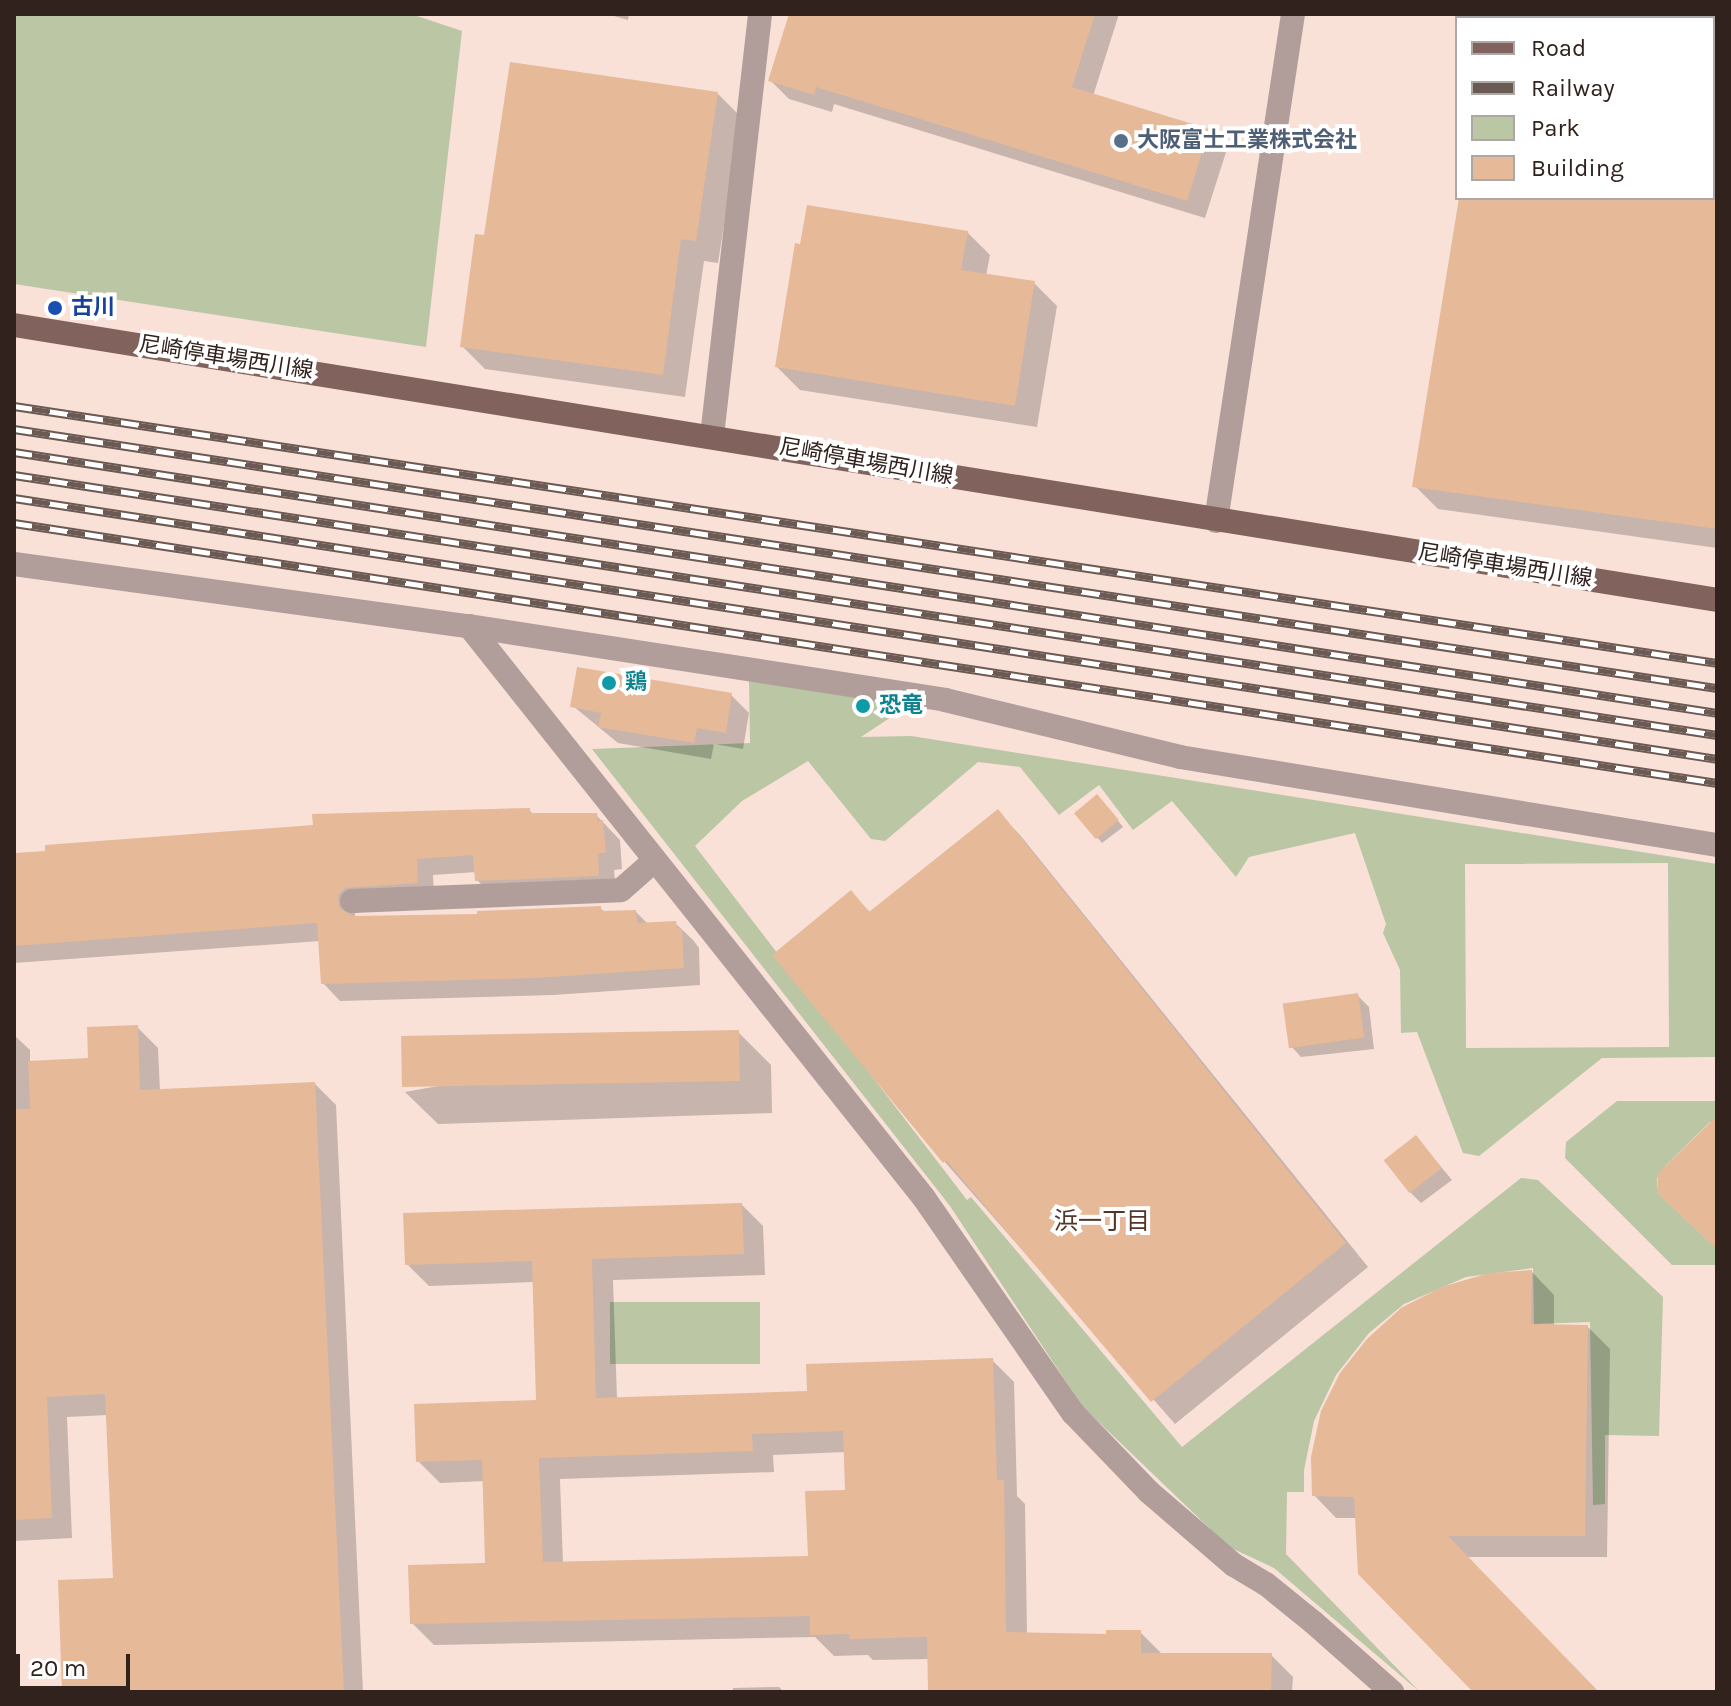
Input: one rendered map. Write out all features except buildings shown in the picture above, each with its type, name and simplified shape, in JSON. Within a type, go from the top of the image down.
[{"type":"main road","name":"尼崎停車場西川線","points":[[14,325],[1717,600]]},
{"type":"street","points":[[712,436],[760,14]]},
{"type":"street","points":[[1216,521],[1293,14]]},
{"type":"street","points":[[14,564],[469,626],[945,700],[1180,757],[1717,845]]},
{"type":"street","points":[[469,626],[924,1198],[1073,1413],[1149,1492],[1234,1565],[1266,1584],[1313,1622],[1392,1692]]},
{"type":"street","points":[[352,901],[621,890],[655,860]]},
{"type":"green space","points":[[14,14],[411,14],[462,31],[426,347],[14,284]]},
{"type":"green space","points":[[749,681],[909,705],[861,737],[911,736],[1717,864],[1717,1057],[1602,1058],[1479,1156],[1463,1153],[1417,1032],[1401,1033],[1400,970],[1383,933],[1386,924],[1355,833],[1249,857],[1236,877],[1172,801],[1133,830],[1099,785],[1059,815],[1020,767],[978,762],[885,841],[871,839],[808,761],[742,801],[695,846],[967,1200],[971,1197],[1182,1447],[1521,1178],[1538,1180],[1663,1297],[1659,1436],[1605,1435],[1605,1504],[1593,1505],[1590,1322],[1534,1324],[1533,1268],[1466,1277],[1404,1304],[1369,1333],[1336,1375],[1314,1421],[1304,1470],[1304,1492],[1287,1492],[1286,1554],[1420,1692],[1274,1568],[1229,1547],[1082,1406],[950,1206],[592,749],[750,743]],"holes":[[[1668,863],[1669,1047],[1466,1048],[1465,864]]]},
{"type":"green space","points":[[1617,1101],[1717,1101],[1717,1122],[1710,1122],[1665,1166],[1664,1177],[1657,1178],[1657,1187],[1664,1199],[1712,1244],[1717,1244],[1717,1265],[1672,1265],[1565,1158],[1566,1142]]},
{"type":"green space","points":[[610,1302],[760,1302],[760,1364],[610,1364]]},
{"type":"railway","points":[[14,406],[1717,663]]},
{"type":"railway","points":[[14,429],[1717,688]]},
{"type":"railway","points":[[14,452],[1717,713]]},
{"type":"railway","points":[[14,475],[1717,735]]},
{"type":"railway","points":[[14,498],[1717,759]]},
{"type":"railway","points":[[14,523],[1717,783]]},
{"type":"place","name":"大阪富士工業株式会社","points":[[1121,141]]},
{"type":"place","name":"古川","points":[[55,308]]},
{"type":"place","name":"鶏","points":[[609,683]]},
{"type":"place","name":"恐竜","points":[[863,706]]},
{"type":"district","name":"浜一丁目","points":[[1102,1222]]}]
